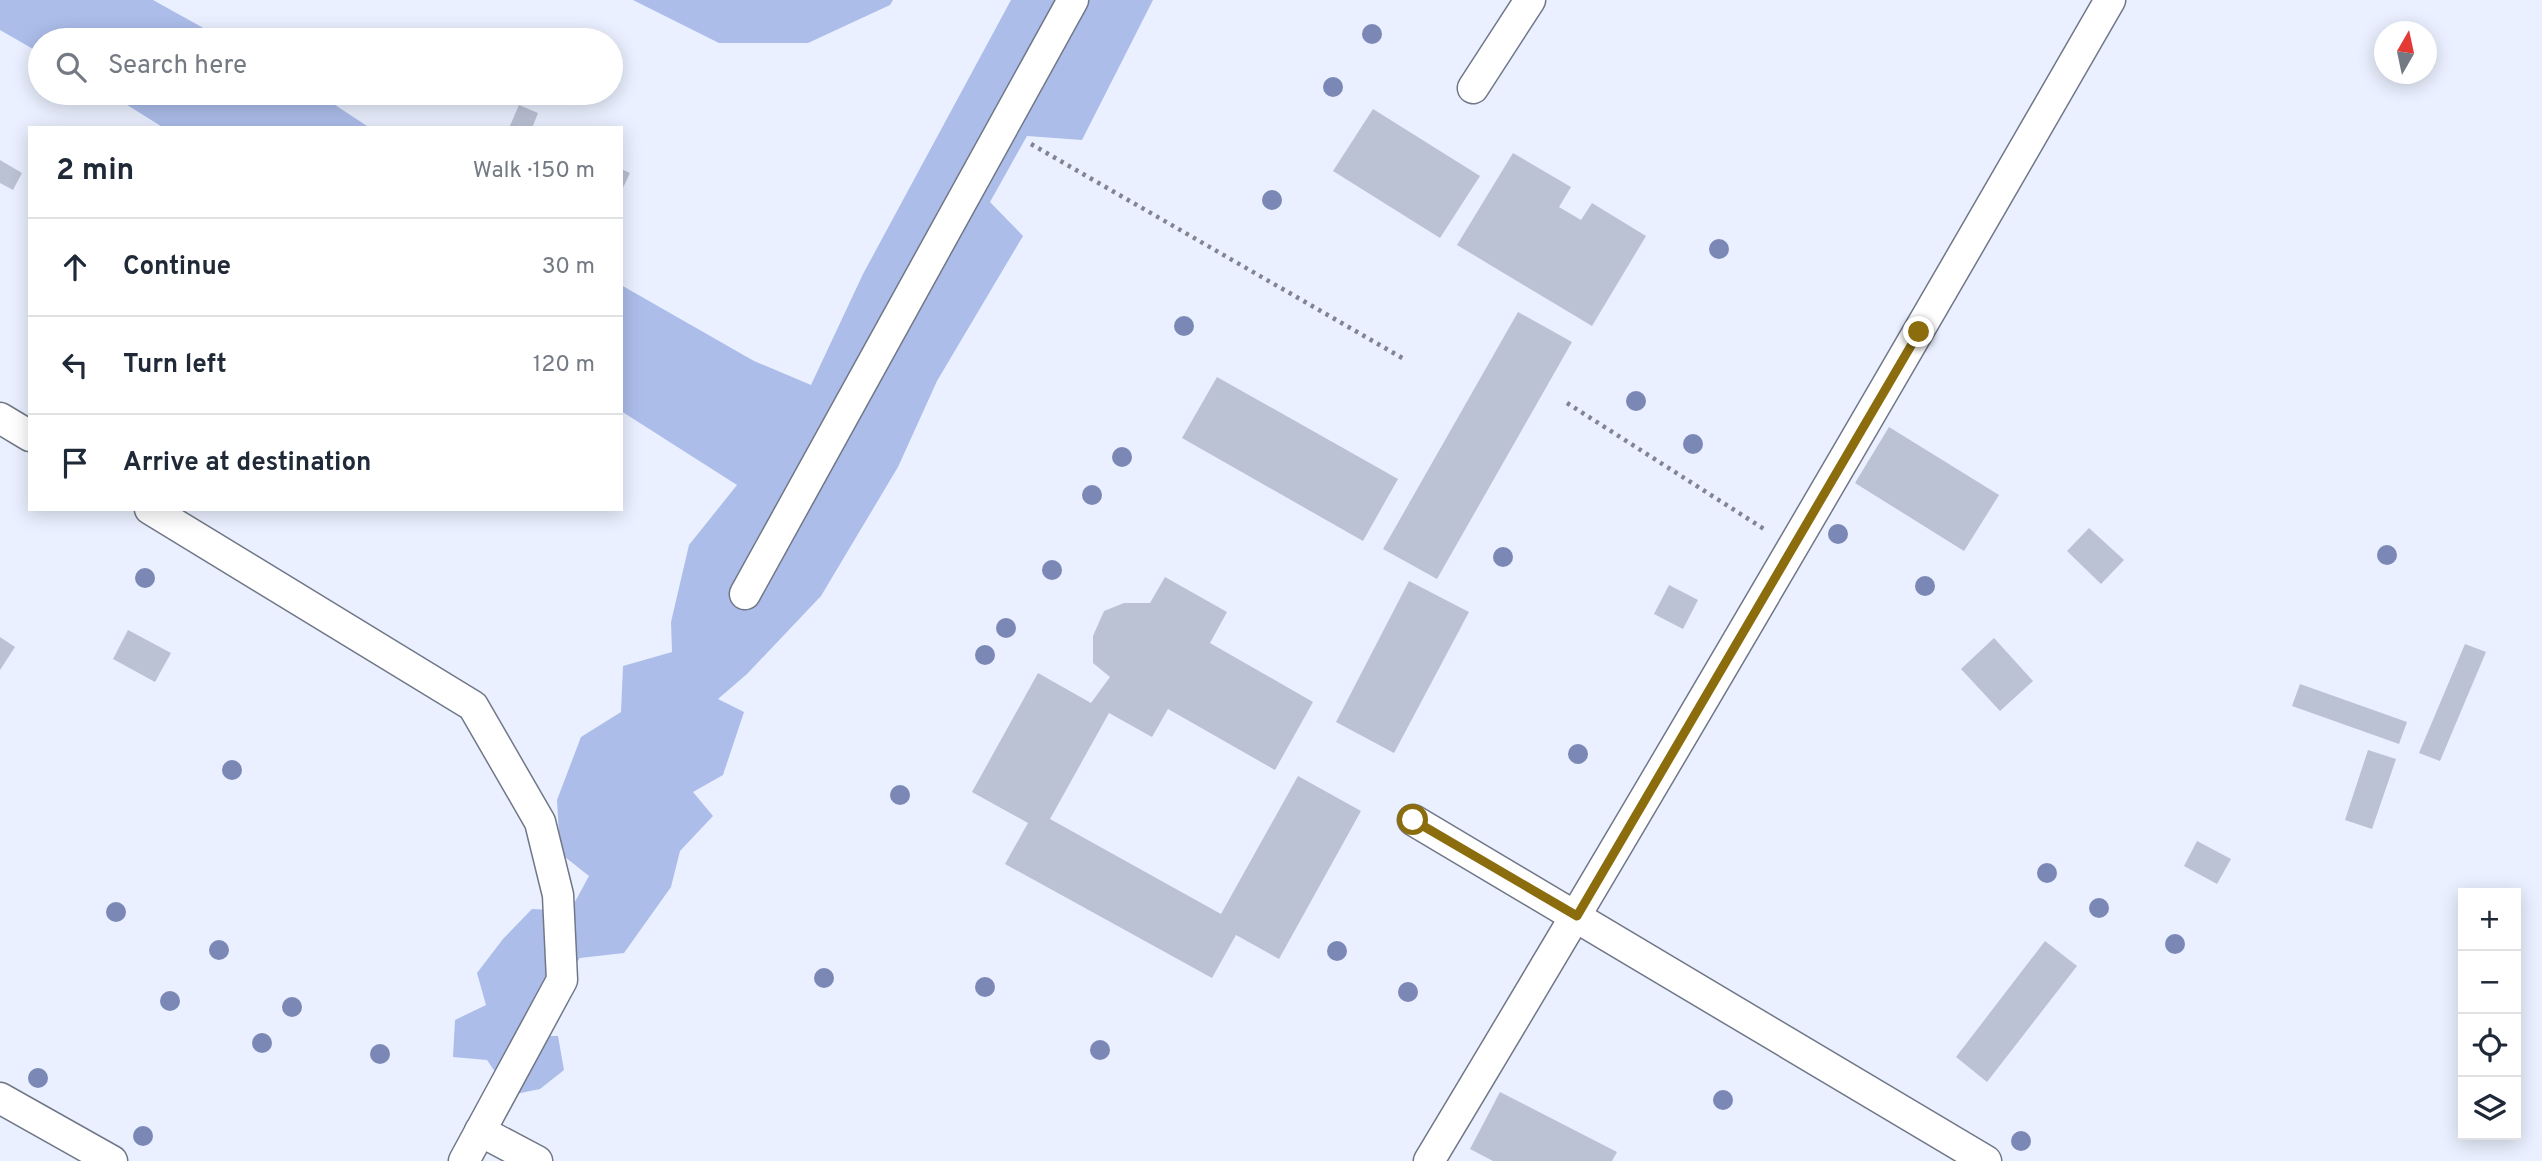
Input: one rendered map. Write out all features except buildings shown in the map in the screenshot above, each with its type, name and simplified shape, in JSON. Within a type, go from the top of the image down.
[{"type":"street","points":[[745,594],[1073,0]]},
{"type":"street","points":[[1474,88],[1530,0]]},
{"type":"street","points":[[1429,1161],[1577,916],[2110,0]]},
{"type":"street","points":[[0,418],[28,435]]},
{"type":"street","points":[[153,511],[473,706],[540,822],[558,895],[562,980],[464,1161]]},
{"type":"street","points":[[1413,820],[1986,1161]]},
{"type":"street","points":[[0,1098],[112,1161]]},
{"type":"street","points":[[480,1131],[537,1161]]},
{"type":"path","points":[[1003,128],[1404,359]]},
{"type":"path","points":[[1567,403],[1793,547]]},
{"type":"shaded area","points":[[0,0],[153,0],[203,28],[28,28],[28,46],[0,30]]},
{"type":"shaded area","points":[[633,0],[893,0],[890,5],[808,43],[719,43]]},
{"type":"shaded area","points":[[1011,0],[1153,0],[1082,140],[1027,136],[990,202],[1023,236],[937,381],[898,467],[821,596],[747,674],[718,699],[744,712],[723,775],[693,792],[713,816],[680,851],[671,887],[624,953],[580,958],[532,1014],[517,1036],[558,1036],[564,1070],[540,1089],[511,1095],[487,1060],[453,1057],[455,1020],[486,1005],[477,973],[503,939],[532,909],[570,911],[589,876],[560,853],[557,800],[581,737],[621,712],[623,666],[672,652],[671,622],[689,545],[737,485],[623,412],[623,286],[754,361],[811,385],[863,274]]},
{"type":"shaded area","points":[[127,105],[335,105],[367,126],[161,126]]},
{"type":"route","points":[[1413,820],[1577,916],[1919,332]]}]
